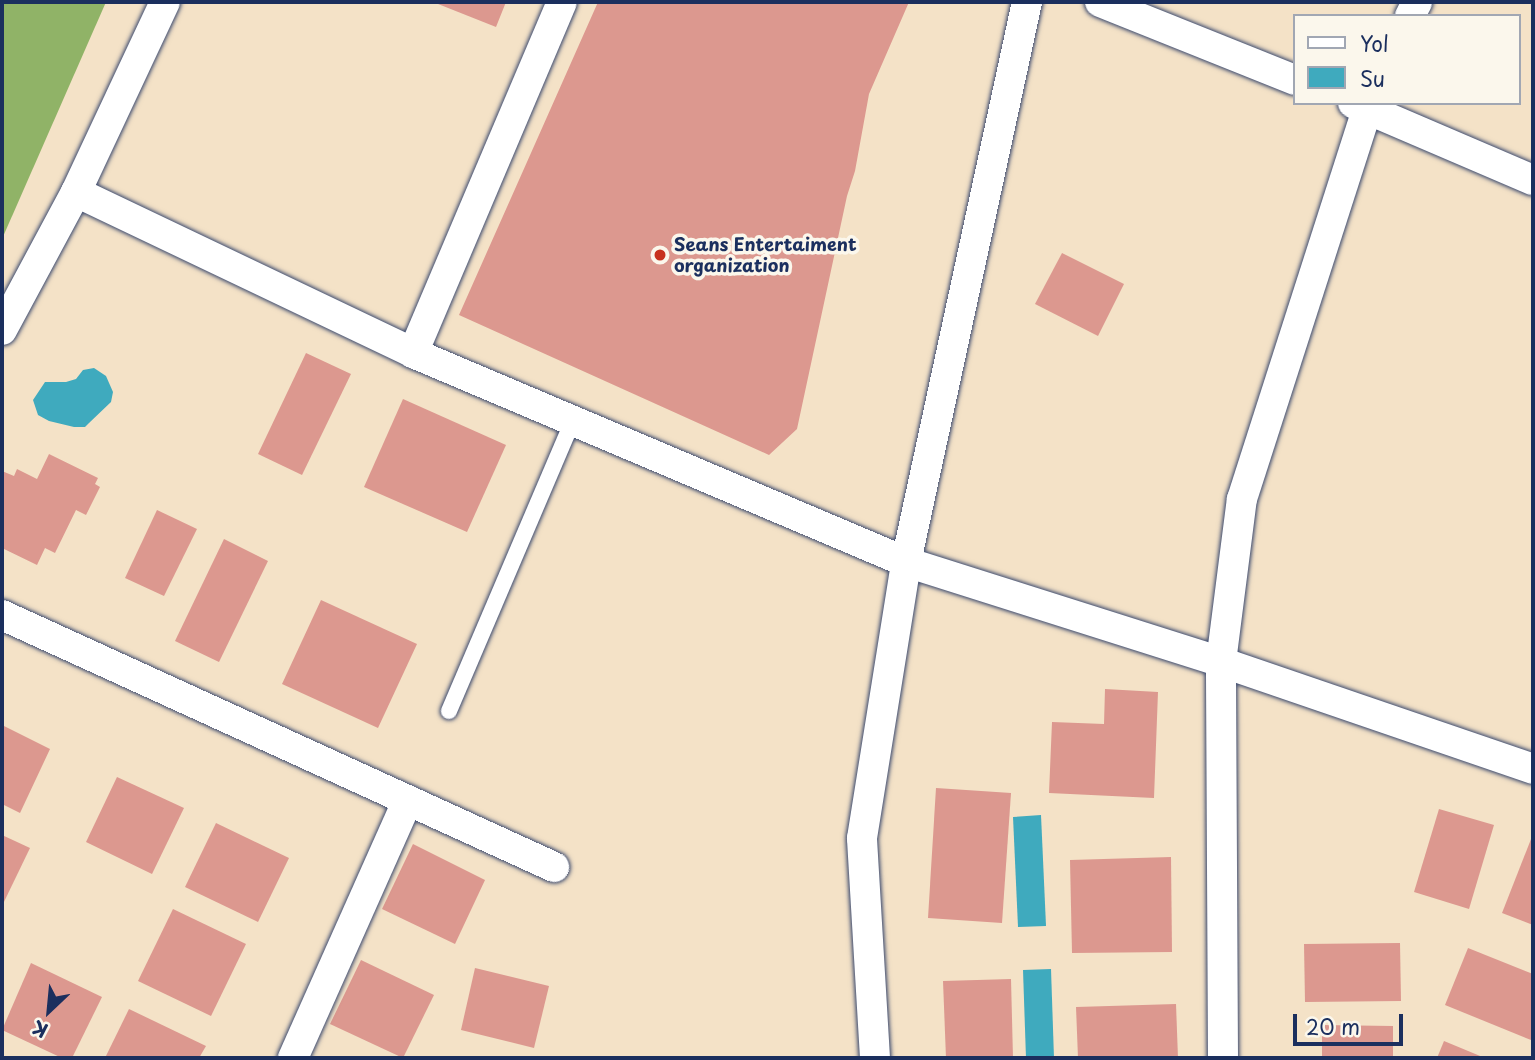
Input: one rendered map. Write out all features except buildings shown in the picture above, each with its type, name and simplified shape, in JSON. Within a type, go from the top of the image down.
[{"type":"street","points":[[2,330],[76,192],[165,2]]},
{"type":"street","points":[[413,353],[562,2]]},
{"type":"street","points":[[875,1058],[862,838],[906,562],[1027,2]]},
{"type":"street","points":[[1100,2],[1294,80]]},
{"type":"street","points":[[1223,1058],[1221,662],[1242,499],[1363,105],[1533,180]]},
{"type":"street","points":[[76,192],[413,353],[906,562],[1221,662],[1533,769]]},
{"type":"street","points":[[2,615],[554,867]]},
{"type":"street","points":[[293,1058],[408,800]]},
{"type":"lane","points":[[449,711],[573,420]]},
{"type":"green space","points":[[2,2],[106,2],[2,239]]},
{"type":"water","points":[[94,368],[106,376],[113,392],[111,402],[85,427],[49,421],[38,415],[33,400],[45,382],[66,382],[76,379],[83,370]]},
{"type":"water","points":[[1041,815],[1046,926],[1018,927],[1013,817]]},
{"type":"water","points":[[1051,969],[1054,1058],[1026,1058],[1023,970]]},
{"type":"place","name":"Seans Entertaiment organization","points":[[660,255]]}]
